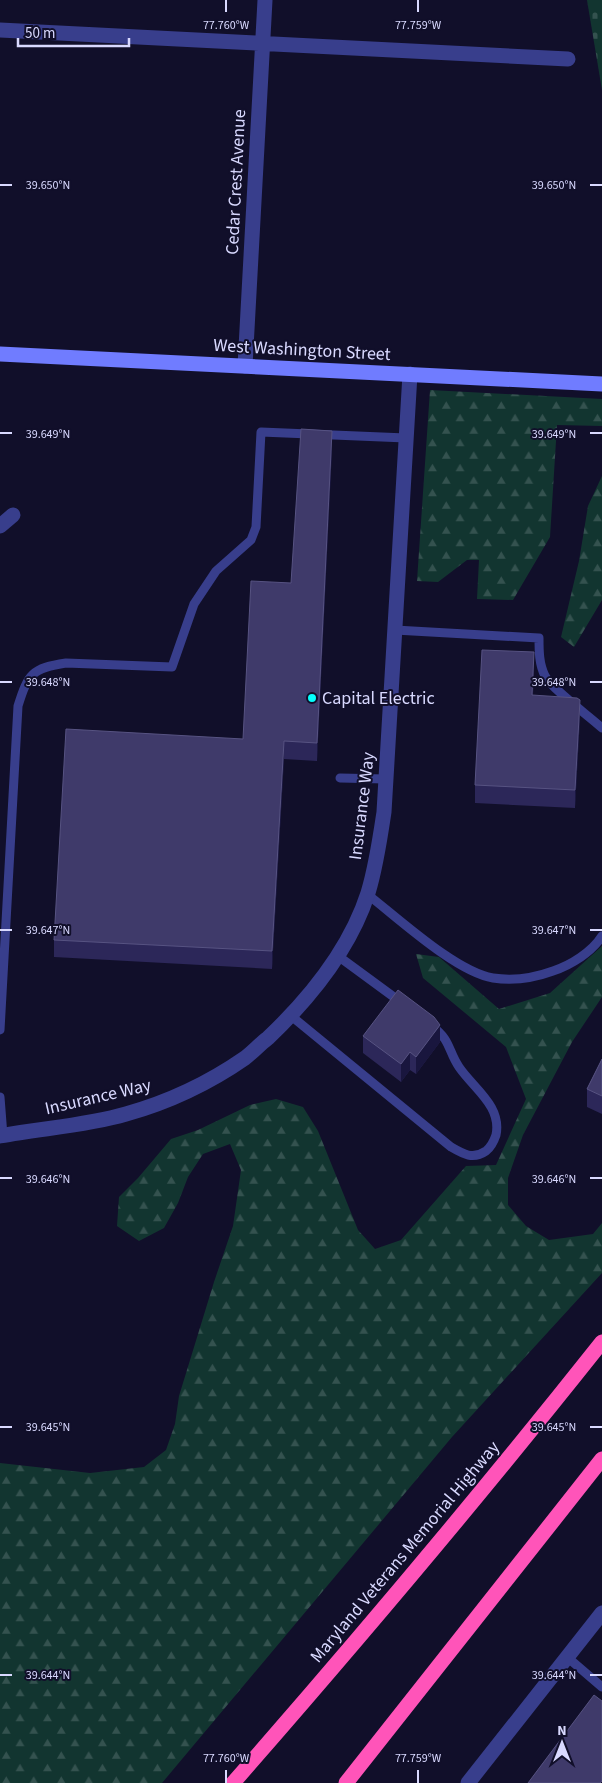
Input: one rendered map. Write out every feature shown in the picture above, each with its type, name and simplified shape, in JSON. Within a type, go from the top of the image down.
[{"type":"highway","name":"Maryland Veterans Memorial Highway","points":[[233,1783],[348,1652],[529,1434],[602,1342]]},
{"type":"highway","points":[[346,1783],[602,1459]]},
{"type":"main road","name":"West Washington Street","points":[[0,354],[602,384]]},
{"type":"street","name":"Cedar Crest Avenue","points":[[245,366],[264,0]]},
{"type":"street","points":[[0,30],[568,59]]},
{"type":"street","name":"Insurance Way","points":[[2,1136],[86,1123],[126,1114],[168,1100],[210,1081],[247,1057],[290,1015],[306,998],[338,956],[352,931],[367,894],[384,812],[410,374]]},
{"type":"street","points":[[0,526],[13,515]]},
{"type":"street","points":[[468,1783],[566,1658],[601,1617]]},
{"type":"lane","points":[[0,1030],[18,706],[24,686],[35,671],[51,665],[66,663],[172,667],[194,604],[216,571],[251,540],[256,527],[261,432],[406,438]]},
{"type":"lane","points":[[394,630],[539,638],[540,662],[545,677],[602,728]]},
{"type":"lane","points":[[340,778],[386,780]]},
{"type":"lane","points":[[367,894],[442,953],[466,969],[492,978],[537,977],[561,969],[582,956],[602,936]]},
{"type":"lane","points":[[338,956],[413,1012]]},
{"type":"lane","points":[[290,1015],[451,1147],[464,1155],[480,1155],[489,1149],[494,1140],[497,1118],[492,1107],[457,1064],[446,1038],[428,1023]]},
{"type":"lane","points":[[0,1097],[2,1136]]},
{"type":"lane","points":[[566,1658],[602,1687]]},
{"type":"green space","points":[[587,0],[602,0],[602,90]]},
{"type":"green space","points":[[430,390],[602,399],[602,426],[557,425],[550,537],[513,600],[477,599],[479,560],[467,560],[438,582],[417,581]]},
{"type":"green space","points":[[602,476],[602,600],[574,647],[561,637],[579,561],[588,506]]},
{"type":"green space","points":[[602,946],[602,997],[572,1042],[523,1135],[508,1178],[508,1205],[526,1226],[549,1240],[593,1234],[602,1223],[602,1273],[452,1437],[162,1783],[0,1783],[0,1463],[90,1473],[144,1467],[166,1450],[175,1424],[179,1396],[233,1226],[241,1170],[230,1144],[203,1154],[188,1177],[178,1203],[164,1228],[139,1241],[117,1226],[119,1197],[171,1139],[198,1130],[250,1105],[276,1099],[303,1107],[318,1131],[358,1230],[375,1249],[401,1240],[466,1166],[496,1165],[526,1099],[506,1047],[423,978],[416,954],[439,957],[499,1009],[550,993]]},
{"type":"building","points":[[301,429],[332,431],[317,743],[284,741],[272,951],[54,940],[66,729],[243,739],[251,581],[291,583]]},
{"type":"building","points":[[482,650],[534,652],[532,695],[577,698],[580,700],[575,790],[475,785]]},
{"type":"building","points":[[398,990],[434,1017],[440,1025],[416,1057],[410,1052],[401,1064],[363,1036]]},
{"type":"building","points":[[602,1059],[602,1096],[587,1089]]},
{"type":"building","points":[[594,1695],[602,1701],[602,1781],[600,1783],[528,1783]]},
{"type":"place","name":"Capital Electric","points":[[312,698]]}]
